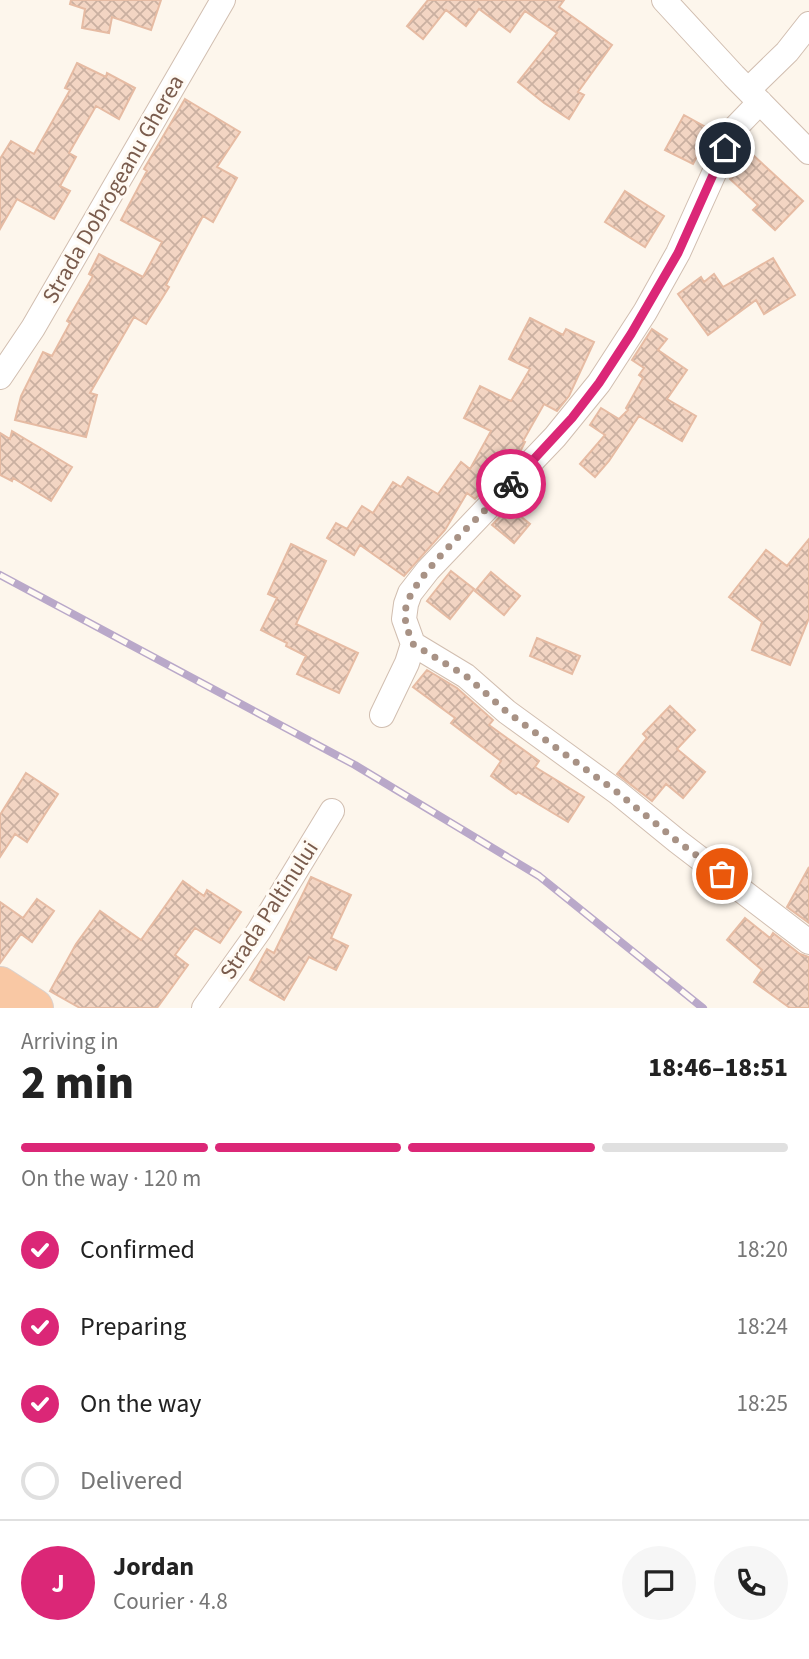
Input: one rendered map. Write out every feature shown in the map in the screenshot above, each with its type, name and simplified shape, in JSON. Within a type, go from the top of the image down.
[{"type":"highway","points":[[0,986],[34,1008]]},
{"type":"street","name":"Strada Dobrogeanu Gherea","points":[[0,377],[33,328],[223,0]]},
{"type":"street","points":[[664,0],[809,152]]},
{"type":"street","points":[[382,715],[407,663],[413,644],[404,619],[410,593],[428,570],[555,437],[599,383],[645,312],[678,253],[734,129],[754,96],[809,24]]},
{"type":"street","points":[[413,644],[466,676],[507,712],[617,792],[809,942]]},
{"type":"street","name":"Strada Paltinului","points":[[204,1008],[259,931],[332,811]]},
{"type":"building","points":[[71,0],[161,0],[151,30],[112,17],[109,33],[82,28],[85,9],[70,4]]},
{"type":"building","points":[[428,0],[564,0],[559,7],[612,45],[578,92],[584,95],[569,119],[518,82],[557,33],[525,11],[510,32],[479,9],[466,26],[446,10],[423,39],[407,26]]},
{"type":"building","points":[[77,63],[106,77],[107,73],[135,88],[119,119],[96,106],[69,153],[76,157],[60,186],[70,191],[54,219],[17,199],[0,229],[0,159],[11,141],[34,154],[70,90],[65,88]]},
{"type":"building","points":[[185,99],[240,132],[217,167],[237,178],[213,222],[203,216],[166,285],[169,287],[146,324],[134,317],[90,393],[97,395],[86,437],[15,420],[21,396],[43,352],[52,356],[70,323],[67,321],[93,276],[89,274],[99,254],[143,277],[162,242],[121,220],[147,171],[144,169]]},
{"type":"building","points":[[684,115],[711,130],[693,164],[665,150]]},
{"type":"building","points":[[753,155],[803,201],[775,230],[753,210],[758,205],[730,179]]},
{"type":"building","points":[[625,191],[664,216],[645,247],[605,222]]},
{"type":"building","points":[[773,258],[795,295],[764,314],[756,300],[708,335],[678,294],[701,277],[704,282],[714,274],[723,287]]},
{"type":"building","points":[[530,318],[563,335],[566,329],[594,342],[569,396],[557,411],[544,404],[523,441],[525,442],[520,452],[475,499],[467,493],[445,530],[404,576],[360,545],[354,555],[327,538],[336,523],[347,529],[362,506],[373,513],[393,482],[401,487],[408,477],[438,494],[461,462],[470,469],[491,431],[464,418],[480,386],[511,401],[530,369],[509,359]]},
{"type":"building","points":[[652,329],[667,339],[658,350],[687,370],[667,399],[696,416],[682,441],[639,416],[595,477],[580,464],[605,435],[590,425],[601,408],[619,419],[628,410],[626,408],[643,378],[639,375],[644,368],[632,360]]},
{"type":"building","points":[[12,431],[72,467],[51,501],[13,478],[12,481],[0,475],[0,433],[10,439]]},
{"type":"building","points":[[509,507],[530,524],[514,543],[492,525]]},
{"type":"building","points":[[809,539],[809,618],[790,665],[752,650],[762,622],[729,597],[766,550],[787,566]]},
{"type":"building","points":[[291,544],[326,561],[296,624],[358,653],[339,693],[297,674],[306,656],[261,630],[277,598],[268,594]]},
{"type":"building","points":[[451,571],[474,589],[450,619],[427,601]]},
{"type":"building","points":[[491,572],[520,596],[504,615],[475,591]]},
{"type":"building","points":[[537,638],[580,656],[572,674],[530,656]]},
{"type":"building","points":[[427,670],[457,688],[493,720],[489,725],[539,761],[535,767],[584,797],[568,822],[518,792],[516,794],[491,776],[501,761],[451,723],[455,718],[413,687]]},
{"type":"building","points":[[670,706],[695,730],[677,749],[705,772],[683,798],[666,784],[652,801],[617,774],[647,738],[643,734]]},
{"type":"building","points":[[26,773],[58,794],[27,842],[15,834],[0,857],[0,815]]},
{"type":"building","points":[[809,867],[809,923],[787,907]]},
{"type":"building","points":[[311,877],[351,895],[331,938],[348,946],[336,970],[309,957],[284,1000],[250,980],[267,949],[274,953]]},
{"type":"building","points":[[183,881],[204,896],[207,890],[241,912],[220,943],[195,928],[175,955],[188,965],[157,1008],[80,1008],[50,991],[76,944],[100,911],[141,940]]},
{"type":"building","points":[[37,899],[54,911],[32,942],[21,934],[0,963],[0,902],[23,918]]},
{"type":"building","points":[[745,918],[770,938],[773,933],[800,954],[809,957],[809,1008],[790,1008],[754,982],[762,970],[727,940]]},
{"type":"railway","points":[[0,575],[355,765],[539,876],[703,1008]]},
{"type":"way so far","points":[[511,484],[428,570],[410,593],[404,619],[413,644],[466,676],[507,712],[617,792],[722,874]]},
{"type":"route","points":[[511,484],[572,418],[631,334],[678,253],[725,148]]}]
